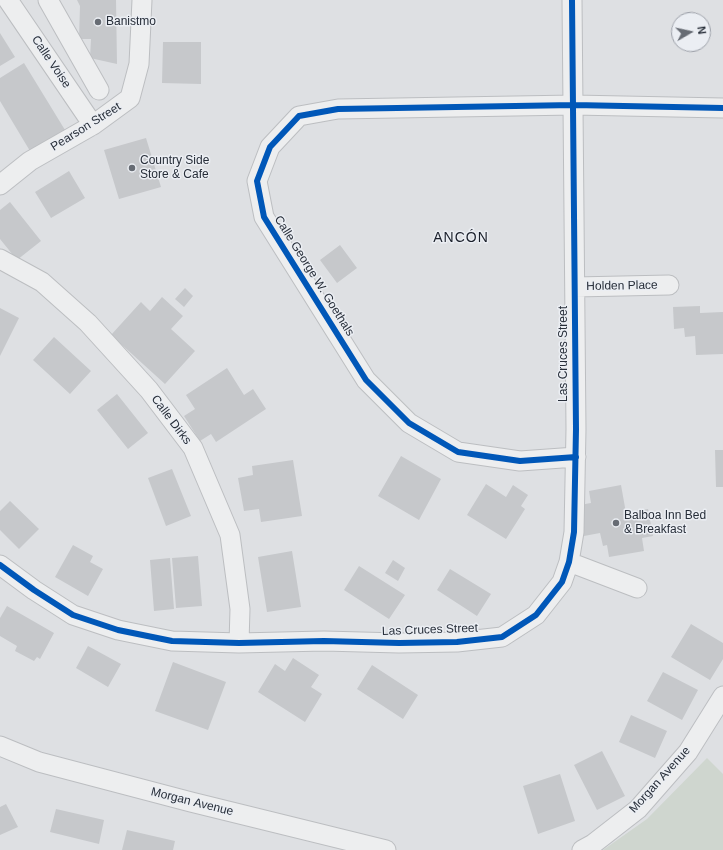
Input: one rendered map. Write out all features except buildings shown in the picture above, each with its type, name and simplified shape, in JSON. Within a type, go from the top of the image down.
[{"type":"street","name":"Calle Voise","points":[[8,0],[93,125]]},
{"type":"street","points":[[48,0],[70,42],[99,90]]},
{"type":"street","name":"Pearson Street","points":[[0,185],[30,161],[93,125],[130,98],[139,64],[142,0]]},
{"type":"street","name":"Las Cruces Street","points":[[0,565],[34,590],[73,615],[118,630],[172,641],[239,643],[324,641],[399,643],[457,642],[502,637],[536,615],[562,582],[569,562],[574,532],[576,457],[572,0]]},
{"type":"street","points":[[47,57],[70,42]]},
{"type":"street","name":"Calle George W. Goethals","points":[[576,457],[520,461],[458,452],[409,423],[366,380],[264,217],[257,181],[270,147],[299,116],[338,109],[574,105],[723,108]]},
{"type":"street","name":"Calle Dirks","points":[[0,259],[42,282],[88,323],[149,390],[193,448],[230,535],[240,609],[239,643]]},
{"type":"street","name":"Holden Place","points":[[575,287],[669,285]]},
{"type":"street","points":[[569,562],[636,588]]},
{"type":"street","name":"Morgan Avenue","points":[[582,850],[593,844],[638,809],[688,752],[723,696]]},
{"type":"street","name":"Morgan Avenue","points":[[0,746],[40,762],[191,802],[386,850]]},
{"type":"shaded area","points":[[707,758],[723,774],[723,850],[603,850],[647,819]]},
{"type":"cycle path","points":[[0,565],[34,590],[73,615],[118,630],[172,641],[239,643],[324,641],[399,643],[457,642],[502,637],[536,615],[562,582],[569,562],[574,532],[576,429],[572,0]]},
{"type":"cycle path","points":[[576,457],[520,461],[458,452],[409,423],[366,380],[264,217],[257,181],[270,147],[299,116],[338,109],[574,105],[723,108]]},
{"type":"place","name":"Banistmo","points":[[98,22]]},
{"type":"place","name":"Country Side Store & Cafe","points":[[132,168]]},
{"type":"place","name":"Balboa Inn Bed & Breakfast","points":[[616,523]]},
{"type":"district","name":"ANCÓN","points":[[461,238]]}]
